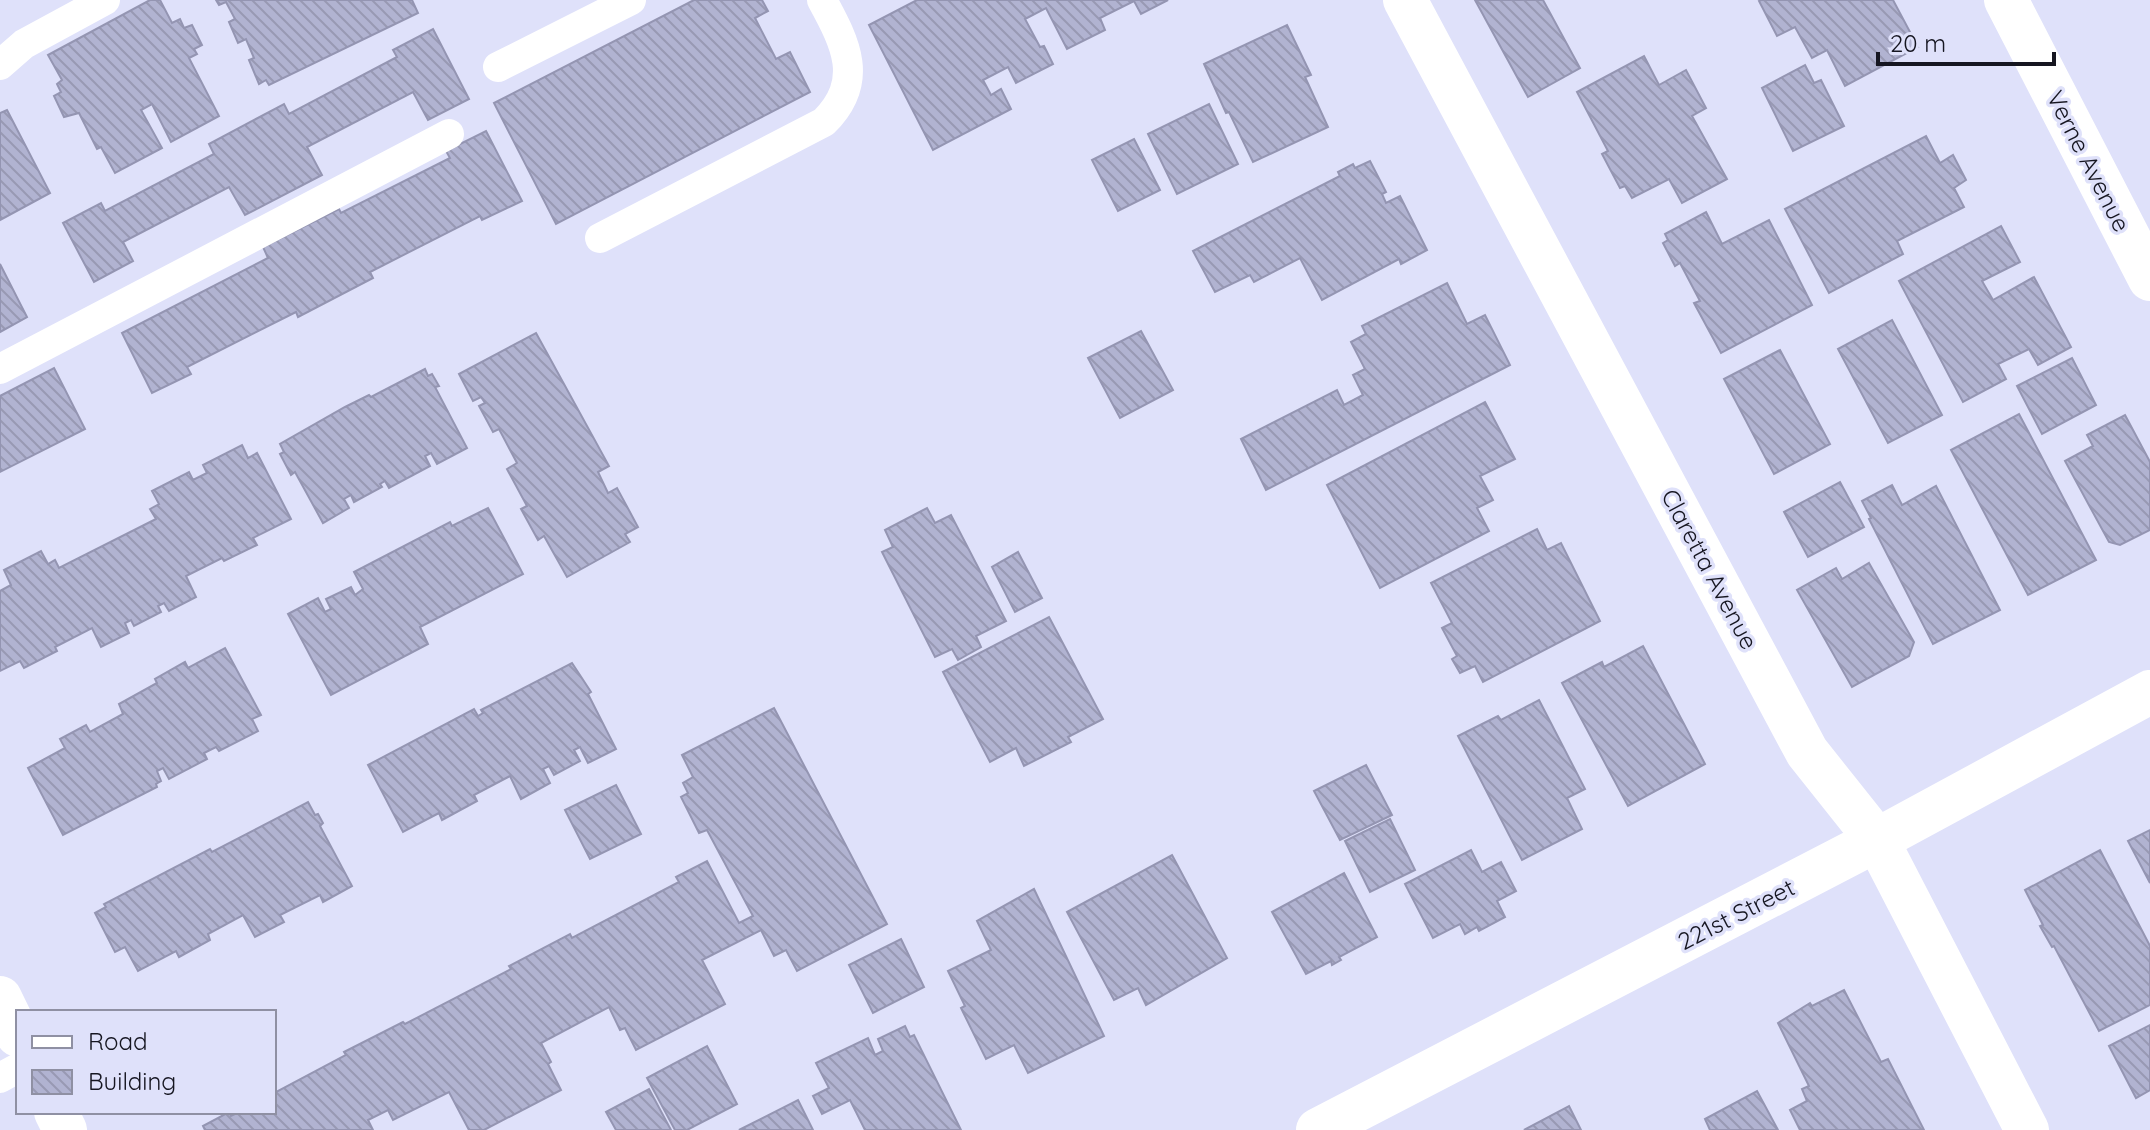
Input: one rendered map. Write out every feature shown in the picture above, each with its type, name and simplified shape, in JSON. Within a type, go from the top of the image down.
[{"type":"street","name":"Claretta Avenue","points":[[1405,0],[1807,752],[1877,840],[2027,1130]]},
{"type":"street","name":"Verne Avenue","points":[[2006,0],[2150,279]]},
{"type":"street","name":"221st Street","points":[[1318,1130],[1877,840],[2150,692]]},
{"type":"street","points":[[0,998],[16,1031]]},
{"type":"lane","points":[[0,65],[24,44],[105,0]]},
{"type":"lane","points":[[498,67],[631,0]]},
{"type":"lane","points":[[600,238],[824,122],[835,111],[848,84],[849,68],[833,4]]},
{"type":"lane","points":[[0,369],[449,134]]},
{"type":"building","points":[[150,0],[160,0],[172,23],[180,19],[184,28],[192,25],[202,45],[194,49],[197,54],[189,58],[219,116],[171,142],[152,104],[141,110],[162,148],[115,173],[101,147],[97,149],[79,113],[64,117],[54,96],[61,92],[57,84],[62,80],[48,55]]},
{"type":"building","points":[[216,0],[412,0],[418,13],[269,85],[266,80],[259,84],[249,60],[254,58],[246,39],[238,43],[229,22],[235,19],[226,2],[219,5]]},
{"type":"building","points":[[694,0],[762,0],[768,11],[755,18],[776,59],[790,52],[810,92],[556,224],[494,103]]},
{"type":"building","points":[[917,0],[1168,0],[1141,14],[1134,1],[1100,18],[1105,30],[1067,49],[1046,8],[1025,19],[1053,64],[1016,83],[1008,67],[983,80],[991,95],[1001,89],[1011,109],[933,150],[869,25]]},
{"type":"building","points":[[1475,0],[1543,0],[1580,68],[1528,97]]},
{"type":"building","points":[[1761,0],[1893,0],[1918,47],[1845,86],[1827,50],[1812,58],[1795,27],[1777,36]]},
{"type":"building","points":[[1287,25],[1311,75],[1305,77],[1328,127],[1253,162],[1204,64]]},
{"type":"building","points":[[433,29],[469,99],[428,120],[413,92],[307,147],[322,175],[245,215],[229,187],[123,242],[133,261],[94,282],[63,223],[101,203],[105,211],[214,154],[209,144],[284,104],[289,114],[397,57],[393,50]]},
{"type":"building","points":[[1644,56],[1659,85],[1686,70],[1706,108],[1692,116],[1727,179],[1682,203],[1669,179],[1632,198],[1625,186],[1620,188],[1602,154],[1608,151],[1577,92]]},
{"type":"building","points":[[1805,65],[1814,83],[1821,80],[1844,126],[1793,151],[1762,88]]},
{"type":"building","points":[[1209,104],[1238,164],[1177,194],[1148,134]]},
{"type":"building","points":[[7,110],[50,193],[0,220],[0,113]]},
{"type":"building","points":[[486,131],[522,201],[482,220],[480,216],[370,272],[373,278],[298,317],[296,312],[187,367],[191,374],[152,393],[122,333],[268,258],[263,247],[339,209],[341,213],[450,158],[446,151]]},
{"type":"building","points":[[1926,136],[1940,163],[1953,155],[1966,180],[1954,188],[1964,207],[1897,241],[1903,254],[1829,293],[1785,209]]},
{"type":"building","points":[[1134,139],[1160,190],[1118,211],[1092,160]]},
{"type":"building","points":[[1370,161],[1386,192],[1382,194],[1386,203],[1400,196],[1427,250],[1401,264],[1399,259],[1322,300],[1300,258],[1254,282],[1250,275],[1215,292],[1193,251],[1340,176],[1338,172],[1353,164],[1355,168]]},
{"type":"building","points":[[1706,212],[1722,244],[1769,220],[1812,305],[1721,353],[1694,303],[1700,301],[1680,263],[1675,266],[1663,243],[1668,240],[1665,234]]},
{"type":"building","points":[[2001,226],[2020,262],[1982,281],[1993,300],[2034,277],[2071,347],[2038,365],[2029,349],[1998,364],[2006,379],[1963,402],[1899,281]]},
{"type":"building","points":[[0,264],[27,317],[0,332]]},
{"type":"building","points":[[1447,283],[1467,324],[1485,315],[1510,365],[1266,490],[1241,439],[1337,390],[1344,405],[1363,395],[1353,375],[1365,369],[1351,342],[1366,334],[1362,326]]},
{"type":"building","points":[[1892,320],[1942,415],[1888,443],[1838,349]]},
{"type":"building","points":[[1141,331],[1173,390],[1120,418],[1088,358]]},
{"type":"building","points":[[536,333],[609,466],[598,472],[608,493],[617,488],[638,527],[625,534],[630,542],[567,577],[544,536],[538,540],[521,509],[527,506],[507,469],[517,463],[499,429],[493,432],[479,406],[485,403],[481,397],[473,401],[459,374]]},
{"type":"building","points":[[1780,350],[1830,444],[1774,474],[1724,379]]},
{"type":"building","points":[[2072,358],[2096,405],[2042,434],[2017,386]]},
{"type":"building","points":[[54,368],[85,429],[0,472],[0,396]]},
{"type":"building","points":[[425,369],[439,386],[435,387],[467,448],[437,464],[431,453],[425,456],[430,466],[389,488],[385,481],[380,484],[382,487],[354,502],[351,495],[344,499],[349,508],[323,523],[295,472],[291,475],[280,454],[284,452],[280,444],[345,407]]},
{"type":"building","points":[[1485,402],[1515,459],[1480,476],[1493,500],[1477,508],[1489,531],[1380,588],[1327,485]]},
{"type":"building","points":[[2019,414],[2096,560],[2028,595],[1951,450]]},
{"type":"building","points":[[2125,415],[2150,462],[2150,530],[2120,545],[2109,542],[2065,461],[2093,446],[2087,435]]},
{"type":"building","points":[[242,445],[248,458],[257,453],[291,519],[253,538],[257,545],[186,576],[196,597],[169,611],[164,603],[158,606],[161,612],[134,626],[131,620],[125,623],[129,633],[101,647],[92,628],[24,668],[20,661],[0,671],[0,591],[11,585],[4,570],[41,551],[48,564],[55,560],[59,568],[156,519],[150,509],[159,504],[152,491],[189,472],[193,480],[207,473],[203,465]]},
{"type":"building","points":[[1840,482],[1864,527],[1808,557],[1784,512]]},
{"type":"building","points":[[1892,485],[1902,505],[1936,486],[2000,610],[1933,644],[1862,501]]},
{"type":"building","points":[[488,508],[523,574],[420,627],[428,644],[331,695],[288,614],[318,598],[325,612],[331,609],[326,599],[351,587],[355,595],[363,589],[354,572],[450,522],[452,526]]},
{"type":"building","points":[[927,508],[935,523],[951,515],[1006,621],[976,636],[981,647],[958,660],[952,649],[935,657],[882,552],[893,547],[885,530]]},
{"type":"building","points":[[1537,529],[1547,550],[1561,543],[1600,621],[1483,682],[1475,666],[1460,673],[1452,659],[1457,656],[1442,628],[1452,623],[1431,583]]},
{"type":"building","points":[[1018,552],[1042,598],[1015,612],[992,567]]},
{"type":"building","points":[[1869,563],[1914,642],[1909,656],[1852,687],[1797,590],[1836,568],[1842,579]]},
{"type":"building","points":[[1049,617],[1103,719],[1068,737],[1071,742],[1024,766],[1016,748],[990,762],[943,672]]},
{"type":"building","points":[[1643,646],[1705,764],[1628,806],[1562,683],[1602,662],[1604,667]]},
{"type":"building","points":[[225,648],[261,715],[252,719],[258,731],[219,751],[216,747],[204,753],[207,759],[169,779],[163,768],[157,771],[161,781],[156,784],[157,787],[63,835],[28,768],[65,748],[60,739],[86,725],[90,732],[123,714],[119,704],[157,683],[155,679],[185,662],[188,668]]},
{"type":"building","points":[[572,663],[591,692],[588,694],[616,749],[588,763],[580,747],[574,750],[580,761],[554,775],[549,766],[543,769],[550,783],[521,799],[510,776],[474,795],[477,801],[442,820],[439,813],[403,832],[368,765],[474,709],[478,716],[483,713],[481,710]]},
{"type":"building","points":[[1539,700],[1585,789],[1567,798],[1582,829],[1522,860],[1458,736],[1498,716],[1501,720]]},
{"type":"building","points":[[774,708],[887,924],[797,971],[786,950],[774,956],[761,930],[702,960],[725,1004],[636,1050],[625,1028],[620,1030],[609,1007],[541,1043],[561,1090],[484,1130],[469,1130],[449,1092],[393,1120],[388,1110],[368,1120],[373,1130],[205,1130],[203,1126],[225,1114],[276,1114],[276,1092],[346,1055],[344,1052],[511,969],[509,966],[570,934],[572,938],[679,882],[676,877],[707,861],[739,923],[753,916],[707,830],[699,833],[681,797],[688,793],[683,783],[693,777],[682,755]]},
{"type":"building","points":[[1366,765],[1392,815],[1340,840],[1314,791]]},
{"type":"building","points":[[616,785],[641,834],[590,859],[565,810]]},
{"type":"building","points":[[308,802],[323,823],[320,826],[352,886],[323,902],[320,895],[280,915],[284,922],[255,937],[243,915],[208,934],[210,940],[179,957],[176,951],[138,971],[125,947],[115,952],[95,913],[106,907],[104,904]]},
{"type":"building","points":[[1390,819],[1415,870],[1370,892],[1345,841]]},
{"type":"building","points":[[2150,830],[2150,883],[2128,841]]},
{"type":"building","points":[[1471,850],[1482,872],[1501,862],[1516,891],[1497,901],[1505,917],[1479,931],[1477,927],[1465,934],[1460,924],[1433,938],[1405,884]]},
{"type":"building","points":[[2100,850],[2150,946],[2150,1005],[2099,1031],[2054,946],[2040,926],[2043,925],[2025,890]]},
{"type":"building","points":[[1172,855],[1227,958],[1146,1005],[1138,988],[1114,1000],[1067,912]]},
{"type":"building","points":[[1344,873],[1377,937],[1339,957],[1341,960],[1332,965],[1331,961],[1306,974],[1272,912]]},
{"type":"building","points":[[1034,889],[1104,1036],[1028,1073],[1014,1045],[986,1059],[961,1008],[965,1006],[948,971],[991,950],[977,921]]},
{"type":"building","points":[[901,939],[924,987],[873,1013],[849,965]]},
{"type":"building","points":[[1844,990],[1881,1062],[1888,1059],[1924,1130],[1800,1130],[1790,1110],[1807,1101],[1802,1089],[1809,1086],[1778,1023],[1810,1003],[1812,1006]]},
{"type":"building","points":[[2150,1025],[2150,1090],[2136,1098],[2109,1046]]},
{"type":"building","points":[[905,1026],[910,1037],[914,1035],[961,1130],[865,1130],[850,1100],[822,1114],[813,1096],[829,1088],[816,1063],[868,1038],[875,1055],[883,1051],[878,1039]]},
{"type":"building","points":[[707,1046],[737,1104],[687,1130],[675,1130],[647,1078]]},
{"type":"building","points":[[649,1089],[671,1130],[616,1130],[606,1112]]},
{"type":"building","points":[[1757,1091],[1778,1130],[1710,1130],[1705,1119]]},
{"type":"building","points":[[798,1100],[813,1130],[739,1130]]},
{"type":"building","points":[[1569,1106],[1581,1130],[1524,1130]]}]
